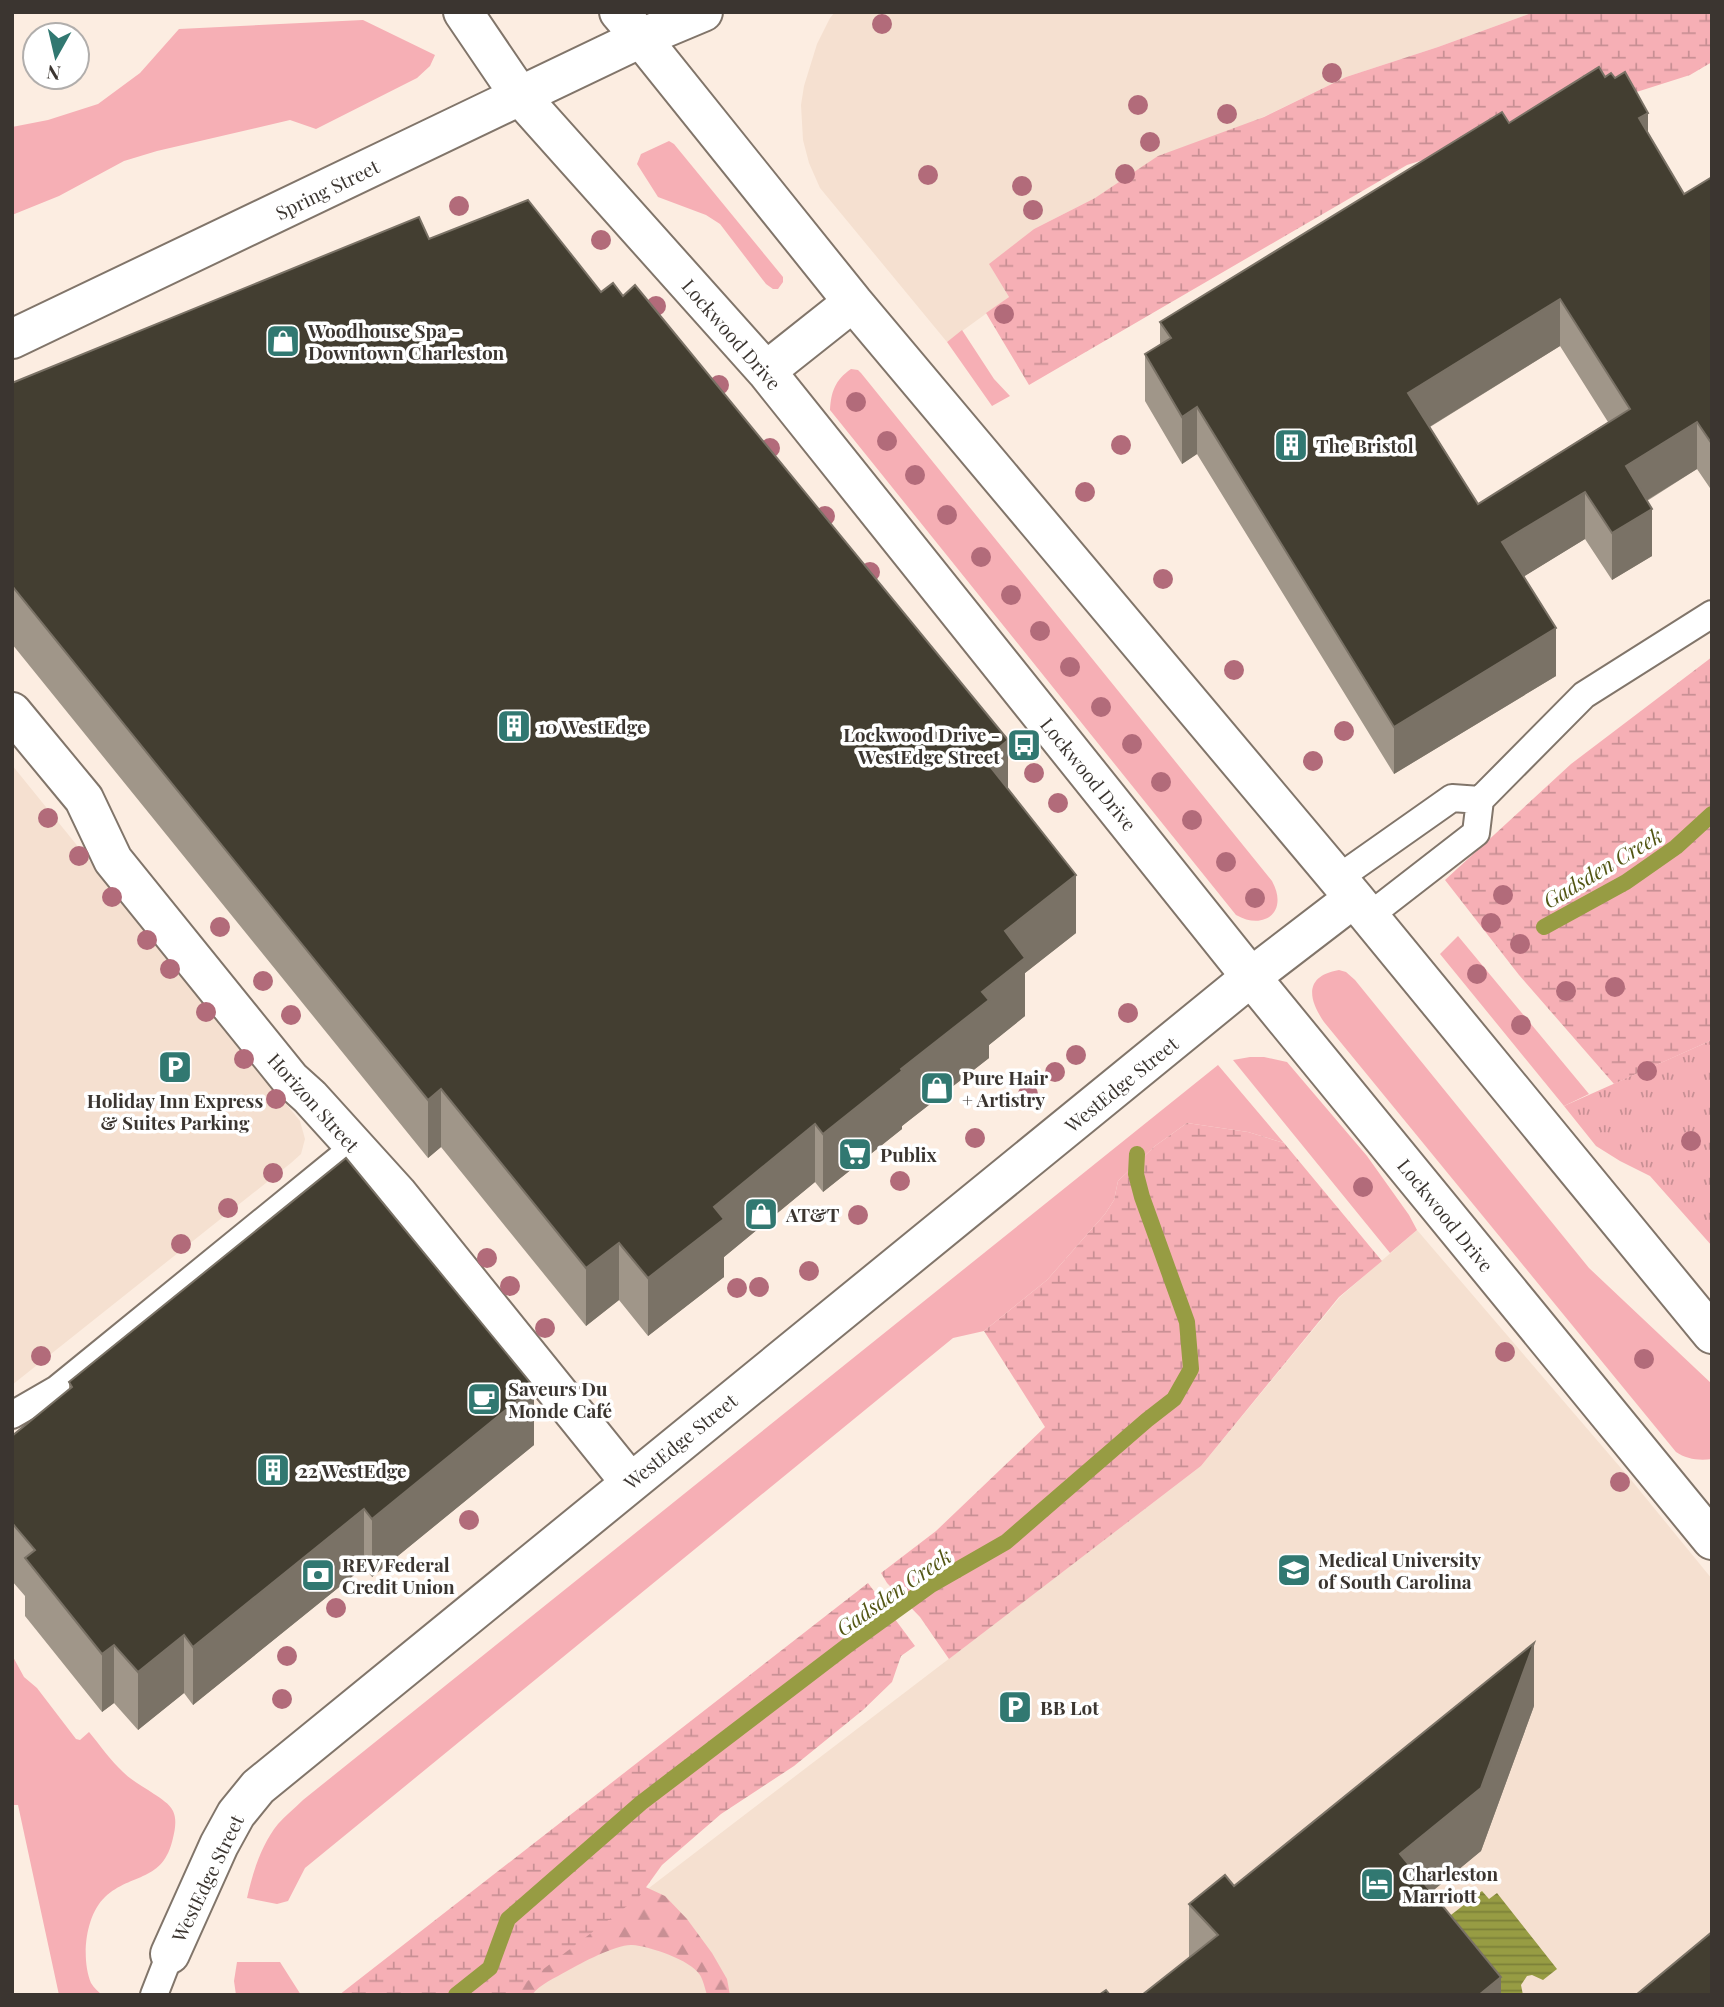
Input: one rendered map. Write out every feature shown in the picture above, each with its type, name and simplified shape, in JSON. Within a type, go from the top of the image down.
[{"type":"main road","name":"Lockwood Drive","points":[[463,12],[520,96],[765,371],[1251,977],[1712,1539]]},
{"type":"main road","name":"Spring Street","points":[[12,339],[520,96],[630,25],[703,12]]},
{"type":"main road","points":[[630,25],[853,302],[1353,898],[1712,1334]]},
{"type":"main road","points":[[765,371],[853,302]]},
{"type":"main road","name":"Horizon Street","points":[[12,712],[84,800],[113,860],[290,1079],[310,1097],[397,1193],[630,1482]]},
{"type":"main road","name":"WestEdge Street","points":[[170,1954],[219,1845],[236,1814],[258,1787],[1251,977],[1353,898]]},
{"type":"lane","points":[[1353,898],[1476,833],[1480,800],[1584,695],[1712,614]]},
{"type":"lane","points":[[1353,898],[1452,798],[1480,800]]},
{"type":"lane","points":[[12,1415],[57,1389],[354,1147]]},
{"type":"lane","points":[[154,1995],[170,1954]]},
{"type":"shaded area","points":[[835,12],[1534,12],[1346,77],[1034,229],[990,265],[1009,297],[947,342],[820,188],[809,163],[803,140],[801,105],[804,86],[817,44]]},
{"type":"shaded area","points":[[12,765],[300,1121],[305,1139],[301,1154],[291,1163],[12,1385]]},
{"type":"shaded area","points":[[1417,1230],[1632,1481],[1712,1579],[1712,1995],[509,1995],[1201,1466],[1340,1297]]},
{"type":"shaded area","points":[[1482,1891],[1489,1899],[1497,1893],[1557,1969],[1543,1980],[1532,1975],[1527,1976],[1521,1985],[1523,1995],[1499,1995],[1447,1918]]},
{"type":"green space","points":[[1534,12],[1712,12],[1712,62],[1690,75],[1407,165],[1029,385],[986,313],[1009,297],[989,264],[1034,229],[1095,198],[1158,156],[1264,117],[1346,77]]},
{"type":"green space","points":[[363,20],[435,55],[430,66],[417,78],[316,129],[290,120],[157,151],[124,161],[59,196],[12,215],[12,127],[48,120],[98,104],[140,73],[179,29]]},
{"type":"green space","points":[[669,141],[783,277],[778,289],[766,284],[720,224],[706,215],[658,197],[637,164],[641,154]]},
{"type":"green space","points":[[962,330],[994,379],[1010,396],[992,406],[947,342]]},
{"type":"green space","points":[[851,369],[861,373],[1272,881],[1277,902],[1271,916],[1256,921],[1236,915],[830,410],[835,387]]},
{"type":"green space","points":[[1712,657],[1712,1040],[1614,1084],[1519,975],[1445,880],[1571,764]]},
{"type":"green space","points":[[1458,936],[1589,1094],[1564,1106],[1440,954]]},
{"type":"green space","points":[[1339,970],[1355,980],[1589,1268],[1712,1384],[1712,1459],[1693,1459],[1676,1452],[1324,1022],[1312,997],[1312,990],[1320,977]]},
{"type":"green space","points":[[1712,1040],[1712,1246],[1650,1176],[1596,1146],[1564,1106]]},
{"type":"green space","points":[[1250,1057],[1287,1062],[1367,1156],[1417,1230],[1390,1253],[1233,1060]]},
{"type":"green space","points":[[1218,1065],[1284,1143],[1248,1132],[1187,1123],[1155,1146],[1118,1181],[1114,1200],[1105,1214],[1047,1280],[984,1331],[953,1338],[305,1868],[288,1901],[277,1904],[247,1898],[267,1841],[278,1824],[303,1800]]},
{"type":"green space","points":[[1187,1123],[1248,1132],[1284,1143],[1382,1261],[1339,1297],[1201,1466],[949,1659],[920,1617],[887,1583],[881,1573],[936,1531],[1045,1427],[984,1331],[1047,1280],[1105,1214],[1114,1200],[1118,1181],[1155,1146]]},
{"type":"green space","points":[[868,1583],[915,1646],[901,1656],[892,1682],[863,1710],[794,1766],[721,1814],[662,1865],[639,1897],[509,1995],[339,1995]]},
{"type":"green space","points":[[12,1655],[24,1677],[37,1688],[76,1739],[80,1740],[89,1732],[123,1772],[165,1801],[174,1814],[173,1838],[162,1863],[145,1875],[115,1889],[98,1905],[93,1915],[87,1938],[86,1962],[91,1983],[102,1995],[59,1995],[18,1805],[12,1805]]},
{"type":"green space","points":[[624,1877],[665,1896],[687,1919],[727,1979],[730,1995],[707,1995],[700,1975],[688,1964],[659,1951],[632,1945],[590,1959],[548,1982],[532,1995],[479,1995]]},
{"type":"green space","points":[[237,1962],[280,1962],[301,1995],[236,1995],[234,1981]]},
{"type":"building","name":"The Bristol","points":[[1599,67],[1605,77],[1611,73],[1615,78],[1625,72],[1648,113],[1639,118],[1684,194],[1712,177],[1712,444],[1697,422],[1626,466],[1652,509],[1612,533],[1585,492],[1502,542],[1556,628],[1394,727],[1197,407],[1182,417],[1145,354],[1171,338],[1160,322],[1502,112],[1509,123]],"holes":[[[1560,299],[1630,409],[1478,504],[1408,393]]]},
{"type":"building","name":"10 WestEdge","points":[[528,200],[601,292],[613,283],[623,296],[635,285],[1008,740],[985,760],[1076,875],[1005,931],[1025,958],[982,992],[989,1000],[823,1134],[815,1124],[714,1207],[724,1219],[648,1278],[619,1243],[586,1268],[441,1089],[428,1100],[12,586],[12,383],[419,217],[429,239]]},
{"type":"building","name":"22 WestEdge","points":[[346,1158],[534,1387],[372,1519],[364,1509],[193,1647],[184,1635],[138,1672],[114,1645],[102,1654],[25,1558],[35,1550],[12,1523],[12,1436],[72,1387],[69,1382]]},
{"type":"building","points":[[1534,1643],[1481,1788],[1400,1854],[1501,1977],[1479,1995],[1142,1995],[1218,1935],[1189,1904],[1225,1875],[1234,1886]]},
{"type":"building","points":[[1712,1932],[1712,1995],[1636,1995]]},
{"type":"waterway","name":"Gadsden Creek","points":[[1544,927],[1626,882],[1676,847],[1712,814]]},
{"type":"waterway","name":"Gadsden Creek","points":[[456,1995],[490,1968],[508,1919],[641,1803],[931,1585],[1006,1542],[1174,1399],[1191,1369],[1187,1322],[1142,1197],[1136,1174],[1137,1154]]},
{"type":"place","name":"Woodhouse Spa - Downtown Charleston","points":[[283,341]]},
{"type":"place","name":"The Bristol","points":[[1291,445]]},
{"type":"place","name":"10 WestEdge","points":[[514,726]]},
{"type":"place","name":"Lockwood Drive - WestEdge Street","points":[[1024,745]]},
{"type":"place","name":"Holiday Inn Express & Suites Parking","points":[[175,1067]]},
{"type":"place","name":"Pure Hair + Artistry","points":[[937,1088]]},
{"type":"place","name":"Publix","points":[[855,1154]]},
{"type":"place","name":"AT&T","points":[[761,1214]]},
{"type":"place","name":"Saveurs Du Monde Café","points":[[484,1399]]},
{"type":"place","name":"22 WestEdge","points":[[273,1470]]},
{"type":"place","name":"Medical University of South Carolina","points":[[1294,1570]]},
{"type":"place","name":"REV Federal Credit Union","points":[[318,1575]]},
{"type":"place","name":"BB Lot","points":[[1015,1707]]},
{"type":"place","name":"Charleston Marriott","points":[[1377,1884]]}]
